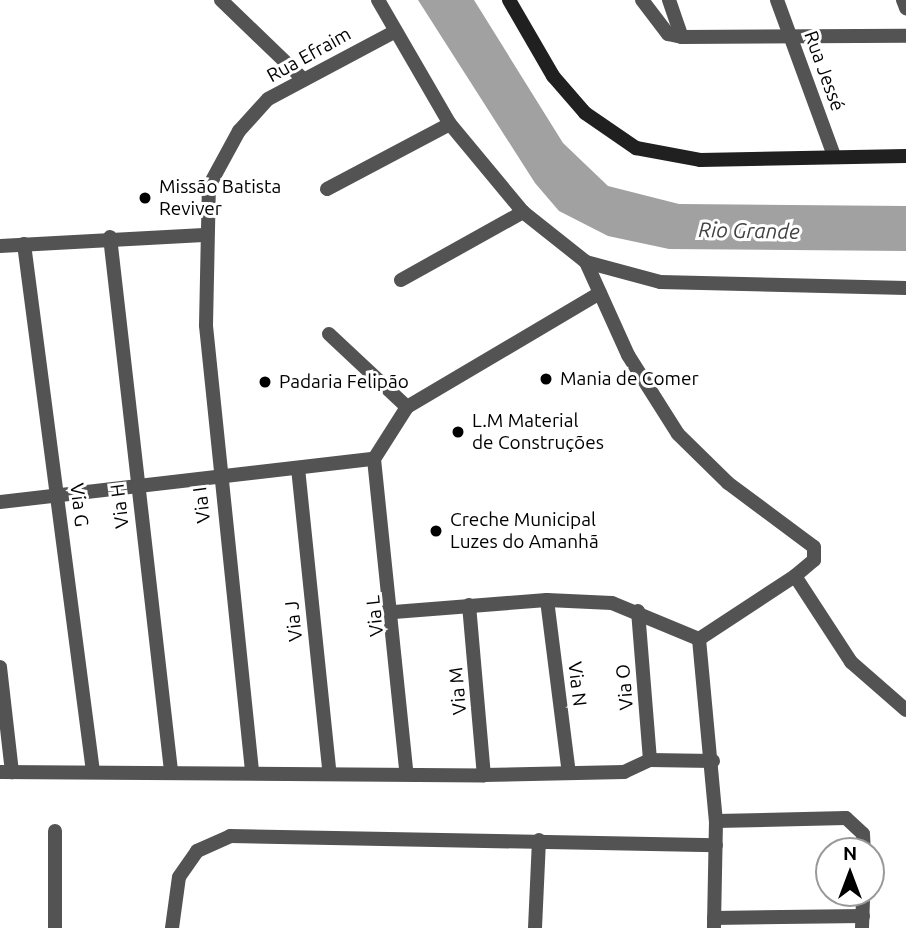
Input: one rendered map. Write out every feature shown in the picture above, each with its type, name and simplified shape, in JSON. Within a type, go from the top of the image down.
[{"type":"street","points":[[221,0],[301,77]]},
{"type":"street","points":[[378,0],[394,32],[450,124],[523,212],[586,262],[660,282],[906,288]]},
{"type":"street","points":[[509,0],[577,103],[636,148],[700,160],[906,156]]},
{"type":"street","points":[[642,0],[663,29],[682,37],[906,36]]},
{"type":"street","points":[[669,0],[682,37]]},
{"type":"street","name":"Rua Jessé","points":[[778,0],[834,156]]},
{"type":"street","points":[[903,0],[906,8]]},
{"type":"street","name":"Rua Efraim","points":[[204,235],[209,186],[224,154],[268,99],[301,77],[394,32]]},
{"type":"street","points":[[327,189],[450,124]]},
{"type":"street","points":[[401,280],[523,212]]},
{"type":"street","points":[[0,246],[110,237],[204,235]]},
{"type":"street","name":"Via I","points":[[204,235],[218,476],[253,771]]},
{"type":"street","name":"Via H","points":[[110,237],[170,771]]},
{"type":"street","name":"Via G","points":[[24,244],[59,495],[93,772]]},
{"type":"street","points":[[586,262],[628,355],[692,450],[817,552],[795,576],[699,639]]},
{"type":"street","points":[[0,502],[374,459],[407,407],[600,293]]},
{"type":"street","points":[[328,334],[407,407]]},
{"type":"street","name":"Via L","points":[[374,459],[394,612],[406,771]]},
{"type":"street","name":"Via J","points":[[298,468],[329,770]]},
{"type":"street","points":[[795,576],[851,662],[906,710]]},
{"type":"street","points":[[394,612],[469,604],[547,600],[612,603],[638,611],[699,639]]},
{"type":"street","name":"Via N","points":[[547,600],[569,773]]},
{"type":"street","name":"Via M","points":[[469,604],[484,775]]},
{"type":"street","name":"Via O","points":[[638,611],[650,760]]},
{"type":"street","points":[[699,639],[713,761],[716,821],[714,923],[862,922]]},
{"type":"street","points":[[0,667],[6,772],[329,770],[484,775],[624,772],[650,760],[713,761]]},
{"type":"street","points":[[716,821],[846,818],[863,837]]},
{"type":"street","points":[[55,831],[55,928]]},
{"type":"street","points":[[172,928],[179,877],[211,840],[538,840],[716,845]]},
{"type":"street","points":[[535,928],[538,840]]},
{"type":"water","name":"Rio Grande","points":[[418,0],[474,0],[563,143],[608,186],[679,204],[906,206],[906,251],[669,249],[608,236],[559,211],[535,183]]},
{"type":"place","name":"Missão Batista Reviver","points":[[145,198]]},
{"type":"place","name":"Mania de Comer","points":[[546,379]]},
{"type":"place","name":"Padaria Felipão","points":[[265,382]]},
{"type":"place","name":"L.M Material de Construções","points":[[458,432]]},
{"type":"place","name":"Creche Municipal Luzes do Amanhã","points":[[436,531]]}]
